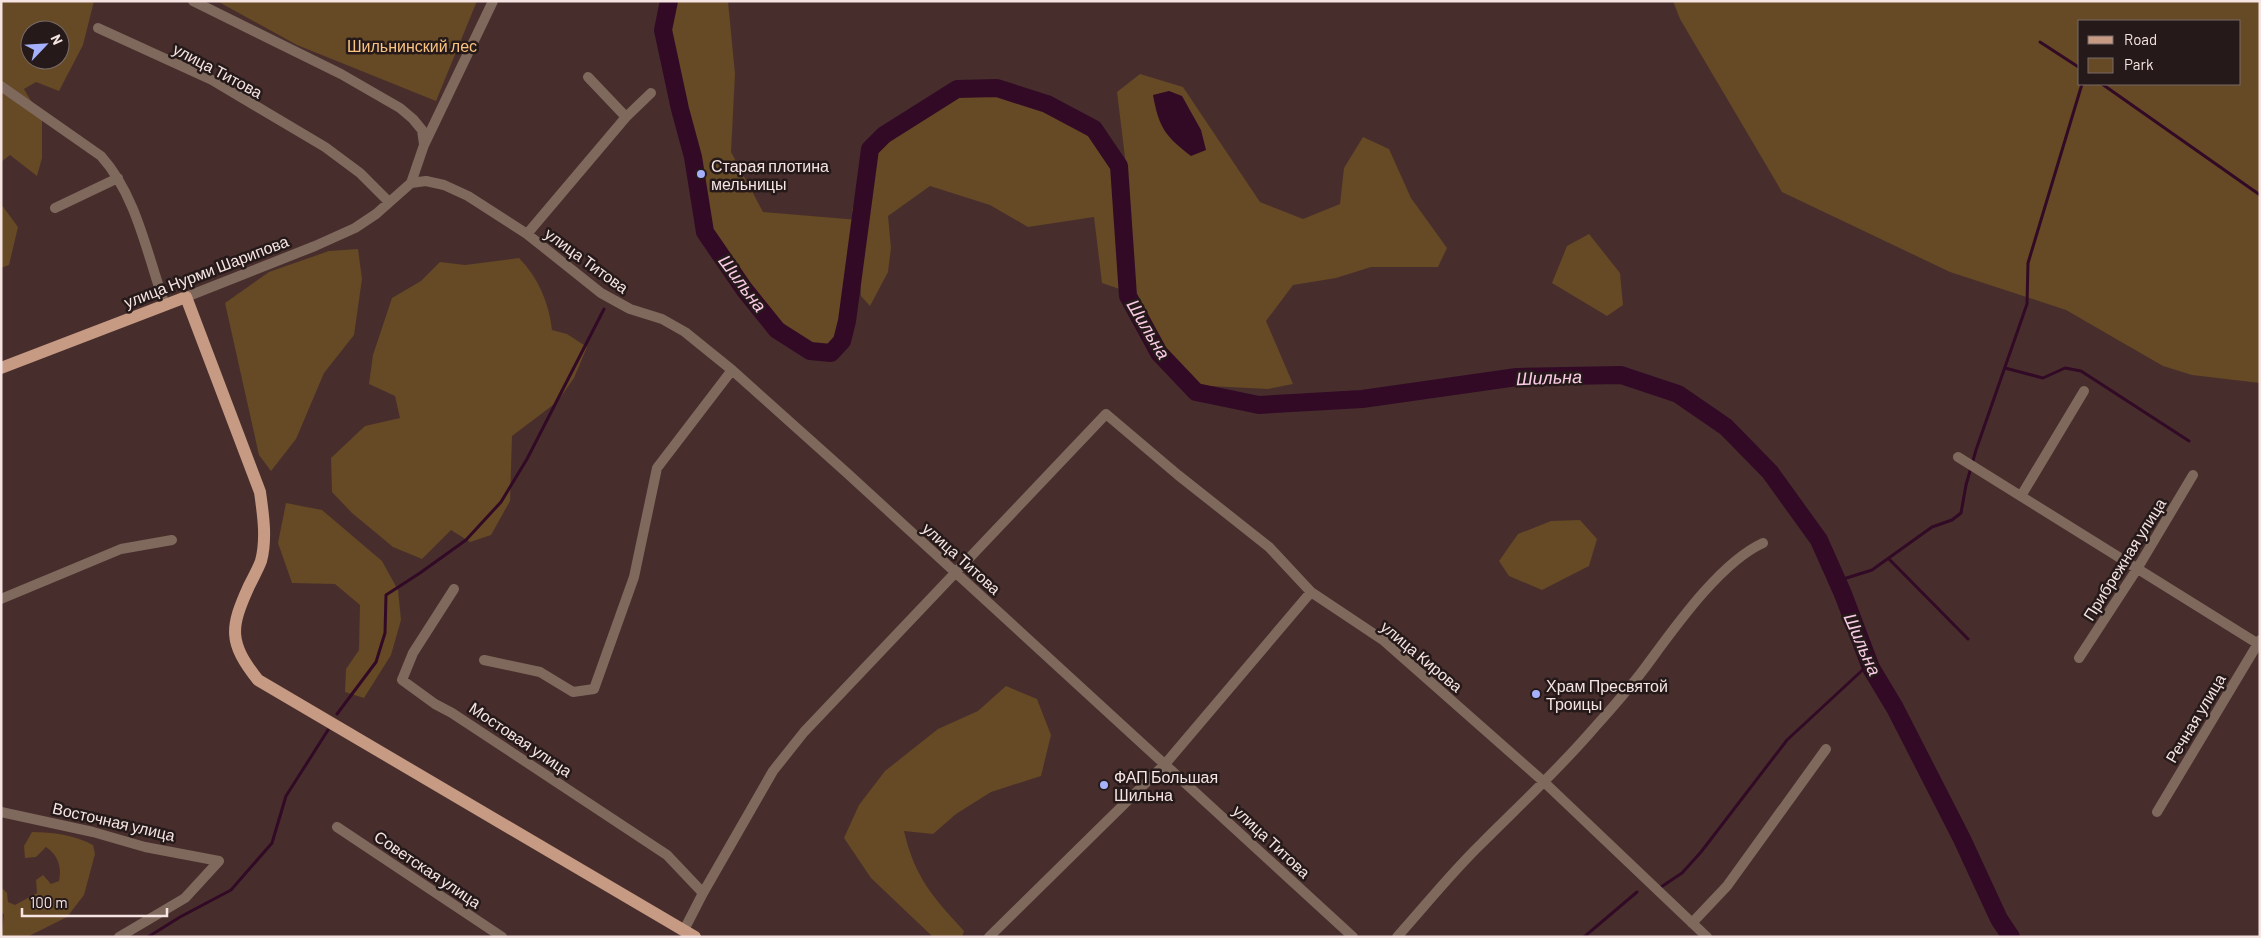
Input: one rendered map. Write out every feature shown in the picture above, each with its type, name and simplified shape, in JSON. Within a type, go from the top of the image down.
[{"type":"main road","name":"улица Нурми Шарипова","points":[[1,368],[186,297]]},
{"type":"main road","points":[[186,297],[254,474],[263,508],[265,524],[261,561],[237,612],[234,638],[242,660],[258,680],[690,934]]},
{"type":"street","points":[[192,1],[341,74],[400,108],[414,119],[422,130],[424,145]]},
{"type":"street","points":[[411,183],[424,145],[493,1]]},
{"type":"street","name":"улица Титова","points":[[98,28],[212,80],[325,147],[360,174],[389,202]]},
{"type":"street","points":[[588,77],[626,116]]},
{"type":"street","points":[[1,86],[101,156],[118,178],[133,211],[165,305]]},
{"type":"street","name":"улица Титова","points":[[527,234],[626,116],[651,93]]},
{"type":"street","points":[[55,208],[118,178]]},
{"type":"street","name":"улица Титова","points":[[411,183],[426,181],[460,192],[527,234],[601,293],[630,309],[662,319],[685,332],[732,370],[1166,763],[1353,937]]},
{"type":"street","name":"улица Нурми Шарипова","points":[[186,297],[315,246],[355,228],[376,214],[411,183]]},
{"type":"street","points":[[484,660],[540,672],[573,692],[594,690],[634,576],[656,468],[732,370]]},
{"type":"street","points":[[2021,496],[2084,391]]},
{"type":"street","name":"улица Кирова","points":[[956,573],[1106,414],[1193,488],[1269,547],[1311,592],[1383,640],[1544,782],[1707,937]]},
{"type":"street","points":[[1958,457],[2259,643]]},
{"type":"street","name":"Прибрежная улица","points":[[2078,658],[2137,569],[2193,475]]},
{"type":"street","points":[[1,599],[121,549],[172,540]]},
{"type":"street","points":[[1397,937],[1479,845],[1544,782],[1600,722],[1665,640],[1712,585],[1749,549],[1763,543]]},
{"type":"street","points":[[690,934],[703,893],[772,771],[804,732],[956,573]]},
{"type":"street","name":"Мостовая улица","points":[[454,589],[413,653],[402,680],[434,704],[452,712],[667,855],[703,893]]},
{"type":"street","points":[[989,937],[1166,763],[1311,592]]},
{"type":"street","name":"Речная улица","points":[[2157,812],[2259,643]]},
{"type":"street","points":[[1692,923],[1727,886],[1826,749]]},
{"type":"street","name":"Восточная улица","points":[[1,812],[93,832],[146,847],[219,861],[185,898],[119,937]]},
{"type":"street","name":"Советская улица","points":[[337,827],[502,937]]},
{"type":"green space","points":[[1,1],[94,1],[83,45],[70,70],[70,20],[20,20],[20,70],[70,70],[59,91],[36,82],[24,89],[42,120],[42,158],[37,176],[10,155],[1,162]]},
{"type":"green space","name":"Шильнинский лес","points":[[217,1],[477,1],[436,101],[297,45]]},
{"type":"green space","points":[[669,1],[728,1],[735,74],[731,152],[763,212],[859,220],[852,210],[884,135],[941,91],[1010,84],[1075,109],[1106,138],[1128,182],[1117,92],[1140,74],[1183,87],[1260,202],[1303,219],[1340,204],[1344,168],[1363,137],[1389,149],[1411,198],[1447,248],[1438,267],[1371,267],[1336,278],[1293,285],[1266,321],[1293,384],[1268,389],[1189,385],[1154,343],[1137,295],[1102,283],[1094,217],[1028,227],[990,205],[930,186],[888,216],[891,248],[888,272],[870,306],[861,296],[859,225],[847,321],[842,341],[831,353],[810,351],[777,329],[744,289],[705,232],[693,157],[680,109],[663,30]]},
{"type":"green space","points":[[1673,1],[2260,1],[2260,383],[2192,375],[2163,366],[2066,310],[1950,272],[1782,192],[1680,19]]},
{"type":"green space","points":[[1,204],[18,227],[9,265],[1,268]]},
{"type":"green space","points":[[1589,234],[1620,273],[1623,305],[1607,316],[1552,283],[1567,246]]},
{"type":"green space","points":[[358,249],[362,279],[354,335],[324,373],[296,439],[271,471],[259,455],[225,303],[269,272],[329,251]]},
{"type":"green space","points":[[519,258],[532,273],[542,291],[552,330],[567,334],[587,347],[574,378],[557,402],[512,436],[510,501],[491,535],[470,542],[451,530],[422,559],[393,547],[352,513],[332,492],[331,458],[365,426],[400,418],[395,396],[369,384],[373,355],[392,298],[421,281],[440,262],[465,265]]},
{"type":"green space","points":[[286,503],[322,510],[382,561],[398,590],[401,620],[391,655],[364,698],[345,692],[346,669],[359,650],[360,605],[335,584],[292,583],[278,543]]},
{"type":"green space","points":[[1580,520],[1597,539],[1589,566],[1542,590],[1509,576],[1499,561],[1518,534],[1551,521]]},
{"type":"green space","points":[[1006,686],[1037,699],[1051,735],[1041,776],[991,792],[956,814],[933,834],[904,831],[914,862],[926,886],[964,931],[962,937],[933,937],[871,878],[844,838],[859,805],[885,771],[938,729],[978,711]]},
{"type":"green space","points":[[32,832],[63,835],[93,845],[95,854],[84,895],[67,917],[27,937],[1,937],[4,915],[1,911],[1,887],[7,893],[8,902],[15,905],[37,893],[36,880],[43,875],[51,884],[59,881],[60,871],[58,862],[54,854],[46,847],[36,857],[25,858],[24,846]]},
{"type":"shaded area","points":[[1169,91],[1182,96],[1201,130],[1206,150],[1191,156],[1175,143],[1164,130],[1158,116],[1153,95]]},
{"type":"waterway","name":"Шильна","points":[[669,1],[663,30],[680,109],[693,157],[705,232],[744,289],[777,330],[810,351],[831,353],[842,341],[847,321],[870,149],[884,135],[957,89],[997,88],[1047,104],[1094,129],[1119,166],[1128,296],[1159,353],[1196,392],[1259,405],[1362,399],[1517,377],[1621,375],[1678,394],[1726,427],[1770,472],[1819,540],[1843,594],[1871,668],[1895,708],[1962,839],[1999,919],[2011,937]]},
{"type":"waterway","points":[[2040,42],[2078,67]]},
{"type":"waterway","points":[[1837,581],[1872,570],[1932,527],[1952,520],[1961,513],[1966,485],[1976,450],[2027,304],[2028,263],[2082,85]]},
{"type":"waterway","points":[[2103,85],[2260,195]]},
{"type":"waterway","points":[[337,714],[376,662],[385,633],[386,595],[466,540],[501,502],[527,459],[604,309]]},
{"type":"waterway","points":[[2005,368],[2043,378],[2065,368],[2081,371],[2189,441]]},
{"type":"waterway","points":[[1889,559],[1968,639]]},
{"type":"waterway","points":[[1661,887],[1682,873],[1701,852],[1787,740],[1869,664]]},
{"type":"waterway","points":[[148,937],[180,917],[231,890],[272,843],[286,796],[328,730]]},
{"type":"waterway","points":[[1584,937],[1637,892]]},
{"type":"place","name":"Старая плотина мельницы","points":[[701,174]]},
{"type":"place","name":"Храм Пресвятой Троицы","points":[[1536,694]]},
{"type":"place","name":"ФАП Большая Шильна","points":[[1104,785]]}]
